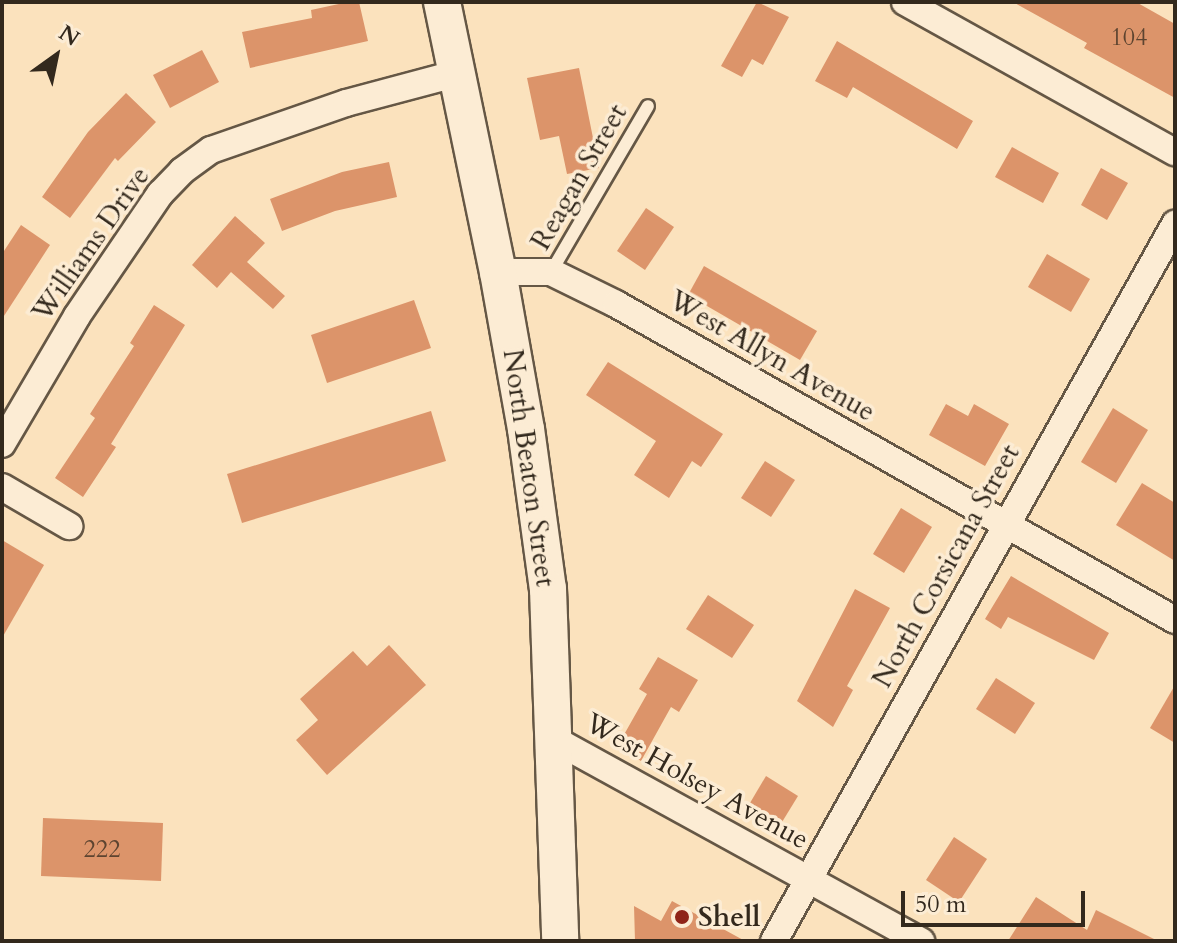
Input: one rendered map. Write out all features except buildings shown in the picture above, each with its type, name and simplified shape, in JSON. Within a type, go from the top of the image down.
[{"type":"main road","name":"North Beaton Street","points":[[442,2],[498,272],[526,429],[548,589],[560,941]]},
{"type":"street","points":[[905,2],[1175,152]]},
{"type":"street","name":"Williams Drive","points":[[2,444],[77,316],[160,194],[182,171],[211,150],[346,103],[459,73]]},
{"type":"street","name":"North Corsicana Street","points":[[774,941],[1175,224]]},
{"type":"street","name":"West Allyn Avenue","points":[[498,272],[551,272],[616,304],[1175,620]]},
{"type":"street","points":[[2,487],[69,526]]},
{"type":"street","name":"West Holsey Avenue","points":[[555,740],[921,941]]},
{"type":"lane","name":"Reagan Street","points":[[551,272],[648,106]]},
{"type":"place","name":"Shell","points":[[682,917]]}]
